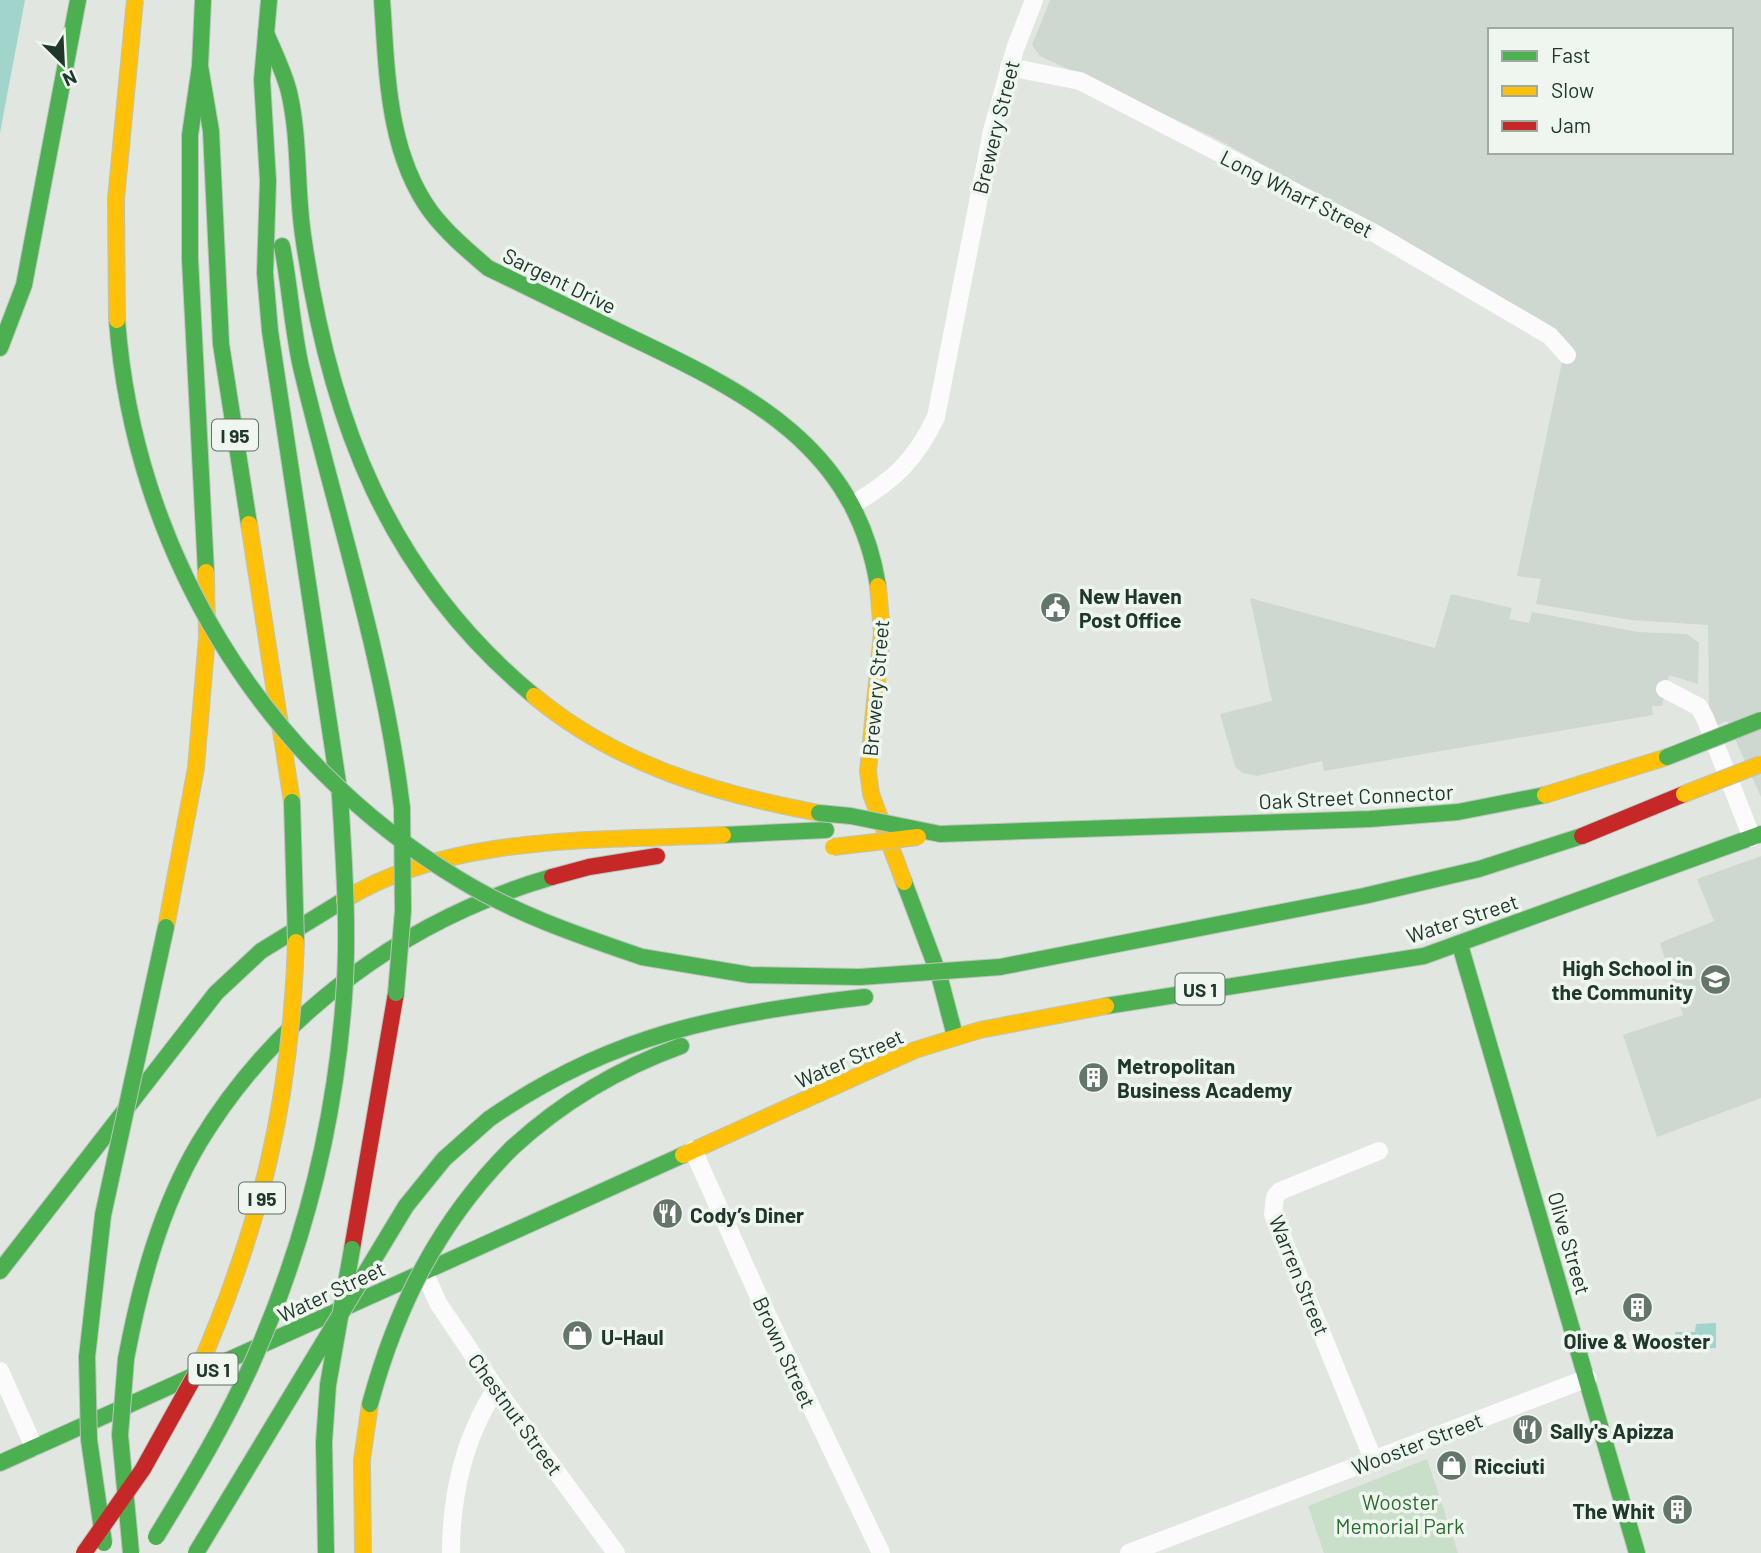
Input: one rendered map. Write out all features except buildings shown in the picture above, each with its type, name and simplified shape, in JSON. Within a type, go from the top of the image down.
[{"type":"main road","points":[[0,348],[24,285],[78,0]]},
{"type":"main road","points":[[135,0],[118,182],[116,263],[120,348],[132,427],[153,503],[198,607],[231,661],[274,721],[318,771],[369,818],[425,860],[499,904],[556,930],[642,957],[705,971],[768,978],[860,977],[1000,967]]},
{"type":"main road","name":"I 95","points":[[84,1553],[127,1495],[185,1396],[225,1310],[256,1220],[281,1117],[296,1009],[299,892],[292,802],[223,357],[211,131],[200,60],[203,0]]},
{"type":"main road","name":"I 95","points":[[144,1553],[188,1487],[245,1382],[291,1271],[311,1203],[334,1098],[347,976],[349,919],[340,796],[274,370],[265,273],[268,181],[262,80],[269,0]]},
{"type":"main road","name":"Sargent Drive","points":[[383,0],[391,110],[402,158],[414,189],[451,238],[488,268],[735,387],[801,436],[835,475],[852,505]]},
{"type":"main road","points":[[267,33],[288,91],[306,260],[329,373],[366,475],[392,528],[426,583],[486,656],[534,699],[580,732],[611,750],[693,786],[754,802],[940,834]]},
{"type":"main road","points":[[106,1553],[89,1440],[87,1357],[94,1273],[103,1214],[166,927],[196,768],[206,637],[206,542],[190,259],[190,135],[200,60]]},
{"type":"main road","points":[[268,181],[286,267],[300,364],[384,675],[396,741],[402,808],[403,911],[396,993],[328,1385],[323,1471],[326,1553]]},
{"type":"main road","name":"Brewery Street","points":[[852,505],[876,572],[882,609],[882,656],[868,752],[867,772],[871,794],[939,975],[955,1036]]},
{"type":"main road","name":"Oak Street Connector","points":[[940,834],[1380,818],[1458,812],[1568,790],[1667,757],[1761,720]]},
{"type":"main road","points":[[196,1553],[406,1206],[444,1159],[489,1119],[560,1071],[642,1037],[808,1003],[878,994],[1000,967],[1364,896],[1479,870],[1586,835],[1761,764]]},
{"type":"main road","points":[[0,1271],[216,993],[279,939],[353,894],[419,866],[513,845],[826,830],[940,834]]},
{"type":"main road","points":[[827,848],[940,834]]},
{"type":"main road","name":"Water Street","points":[[0,1464],[693,1150],[915,1051],[955,1036],[1173,993],[1398,961],[1460,945],[1756,836]]},
{"type":"main road","points":[[131,1553],[121,1461],[125,1359],[153,1244],[185,1171],[219,1112],[261,1058],[372,960],[464,906],[566,871],[632,858],[678,854]]},
{"type":"main road","name":"Olive Street","points":[[1460,945],[1637,1553]]},
{"type":"main road","points":[[363,1553],[362,1460],[370,1404],[390,1334],[435,1240],[480,1179],[512,1147],[571,1099],[644,1060],[694,1041],[813,1015],[878,994]]},
{"type":"street","name":"Brewery Street","points":[[852,505],[899,474],[924,441],[936,417],[982,173],[1009,67],[1034,0]]},
{"type":"street","name":"Long Wharf Street","points":[[1009,67],[1080,81],[1376,234],[1550,336],[1567,355]]},
{"type":"street","points":[[1665,689],[1699,707],[1706,718],[1756,836]]},
{"type":"street","name":"Brown Street","points":[[693,1150],[763,1306],[881,1553]]},
{"type":"street","name":"Warren Street","points":[[1373,1459],[1273,1214],[1273,1205],[1280,1191],[1379,1151]]},
{"type":"street","name":"Chestnut Street","points":[[424,1271],[438,1303],[496,1389],[616,1553]]},
{"type":"street","points":[[0,1371],[34,1447]]},
{"type":"street","name":"Wooster Street","points":[[1141,1551],[1588,1378]]},
{"type":"street","points":[[451,1553],[453,1510],[464,1459],[475,1425],[496,1389]]},
{"type":"shaded area","points":[[1050,0],[1761,0],[1761,797],[1727,721],[1715,726],[1709,705],[1708,625],[1631,620],[1536,604],[1541,579],[1517,576],[1562,362],[1545,322],[1217,139],[1040,56],[1032,45]]},
{"type":"shaded area","points":[[1451,594],[1512,608],[1509,619],[1529,623],[1532,612],[1638,632],[1687,634],[1699,643],[1698,684],[1669,675],[1662,706],[1652,706],[1653,715],[1324,771],[1322,761],[1257,776],[1242,773],[1235,766],[1220,714],[1272,701],[1250,598],[1435,648]]},
{"type":"shaded area","name":"High School in the Community","points":[[1761,856],[1761,1098],[1657,1137],[1623,1035],[1683,1015],[1660,943],[1714,921],[1697,879]]},
{"type":"green space","name":"Wooster Memorial Park","points":[[1427,1459],[1458,1553],[1324,1553],[1308,1506]]},
{"type":"water","points":[[0,0],[25,0],[0,133]]},
{"type":"water","points":[[1716,1323],[1716,1348],[1676,1349],[1675,1332],[1695,1332],[1696,1324]]},
{"type":"traffic: fast","points":[[0,348],[24,285],[78,0]]},
{"type":"traffic: fast","points":[[203,0],[200,66],[211,131],[221,344],[249,524]]},
{"type":"traffic: fast","points":[[269,0],[262,80],[268,181],[265,273],[270,331],[340,796]]},
{"type":"traffic: fast","points":[[382,0],[388,82],[397,137],[416,189],[437,220],[488,268],[716,380],[790,430],[821,461],[847,496],[866,538],[878,586]]},
{"type":"traffic: fast","points":[[266,33],[289,92],[295,128],[303,235],[314,303],[329,368],[349,430],[373,489],[403,545],[440,598],[483,649],[534,696]]},
{"type":"traffic: fast","points":[[200,66],[190,135],[190,259],[206,572]]},
{"type":"traffic: fast","points":[[282,246],[301,367],[384,696],[402,808]]},
{"type":"traffic: fast","points":[[117,320],[128,405],[150,487],[180,565],[220,640],[267,709],[323,773],[387,829],[457,878],[524,913],[642,957]]},
{"type":"traffic: fast","points":[[1667,757],[1761,720]]},
{"type":"traffic: fast","points":[[940,834],[1370,819],[1458,812],[1545,795]]},
{"type":"traffic: fast","points":[[156,1537],[243,1384],[287,1273],[314,1183],[333,1091],[344,997],[346,922],[340,796]]},
{"type":"traffic: fast","points":[[292,802],[296,942]]},
{"type":"traffic: fast","points":[[396,993],[403,911],[402,808]]},
{"type":"traffic: fast","points":[[819,813],[851,816],[940,834]]},
{"type":"traffic: fast","points":[[723,835],[826,830]]},
{"type":"traffic: fast","points":[[1106,1006],[1424,956],[1761,834]]},
{"type":"traffic: fast","points":[[1000,967],[1364,896],[1479,869],[1582,836]]},
{"type":"traffic: fast","points":[[126,1359],[145,1276],[173,1194],[199,1143],[231,1096],[267,1052],[307,1013],[350,977],[397,945],[446,918],[498,895],[552,877]]},
{"type":"traffic: fast","points":[[904,882],[939,975],[955,1036]]},
{"type":"traffic: fast","points":[[0,1271],[216,993],[261,951],[344,900]]},
{"type":"traffic: fast","points":[[103,1215],[166,927]]},
{"type":"traffic: fast","points":[[1460,945],[1637,1553]]},
{"type":"traffic: fast","points":[[642,957],[750,975],[860,977]]},
{"type":"traffic: fast","points":[[860,977],[1000,967]]},
{"type":"traffic: fast","points":[[489,1119],[534,1090],[579,1066],[668,1032],[762,1011],[865,997]]},
{"type":"traffic: fast","points":[[512,1148],[591,1088],[635,1065],[681,1046]]},
{"type":"traffic: fast","points":[[196,1553],[406,1206],[444,1159],[489,1119]]},
{"type":"traffic: fast","points":[[370,1404],[393,1332],[424,1266],[463,1205],[512,1148]]},
{"type":"traffic: fast","points":[[0,1463],[683,1155]]},
{"type":"traffic: fast","points":[[87,1357],[103,1215]]},
{"type":"traffic: fast","points":[[328,1385],[352,1249]]},
{"type":"traffic: fast","points":[[87,1357],[89,1440],[104,1543]]},
{"type":"traffic: fast","points":[[126,1359],[120,1435],[131,1553]]},
{"type":"traffic: fast","points":[[326,1553],[324,1442],[328,1385]]},
{"type":"traffic: slow","points":[[117,320],[116,199],[135,0]]},
{"type":"traffic: slow","points":[[249,524],[292,802]]},
{"type":"traffic: slow","points":[[166,927],[196,768],[207,637],[206,572]]},
{"type":"traffic: slow","points":[[878,586],[882,633],[868,771],[871,794],[904,882]]},
{"type":"traffic: slow","points":[[534,696],[599,741],[669,773],[705,786],[819,813]]},
{"type":"traffic: slow","points":[[1545,795],[1667,757]]},
{"type":"traffic: slow","points":[[1684,794],[1761,764]]},
{"type":"traffic: slow","points":[[344,900],[386,878],[431,862],[479,852],[578,841],[723,835]]},
{"type":"traffic: slow","points":[[833,847],[918,837]]},
{"type":"traffic: slow","points":[[198,1370],[239,1264],[269,1161],[287,1056],[296,942]]},
{"type":"traffic: slow","points":[[683,1155],[915,1050],[980,1030],[1106,1006]]},
{"type":"traffic: slow","points":[[363,1553],[362,1460],[370,1404]]},
{"type":"traffic: jam","points":[[1582,836],[1684,794]]},
{"type":"traffic: jam","points":[[552,877],[589,867],[657,856]]},
{"type":"traffic: jam","points":[[352,1249],[396,993]]},
{"type":"traffic: jam","points":[[84,1553],[143,1469],[198,1370]]},
{"type":"place","name":"New Haven Post Office","points":[[1056,607]]},
{"type":"place","name":"High School in the Community","points":[[1716,979]]},
{"type":"place","name":"Metropolitan Business Academy","points":[[1094,1077]]},
{"type":"place","name":"Cody’s Diner","points":[[667,1214]]},
{"type":"place","name":"Olive & Wooster","points":[[1637,1308]]},
{"type":"place","name":"U-Haul","points":[[578,1336]]},
{"type":"place","name":"Sally's Apizza","points":[[1527,1430]]},
{"type":"place","name":"Ricciuti","points":[[1451,1465]]},
{"type":"place","name":"The Whit","points":[[1678,1510]]}]
